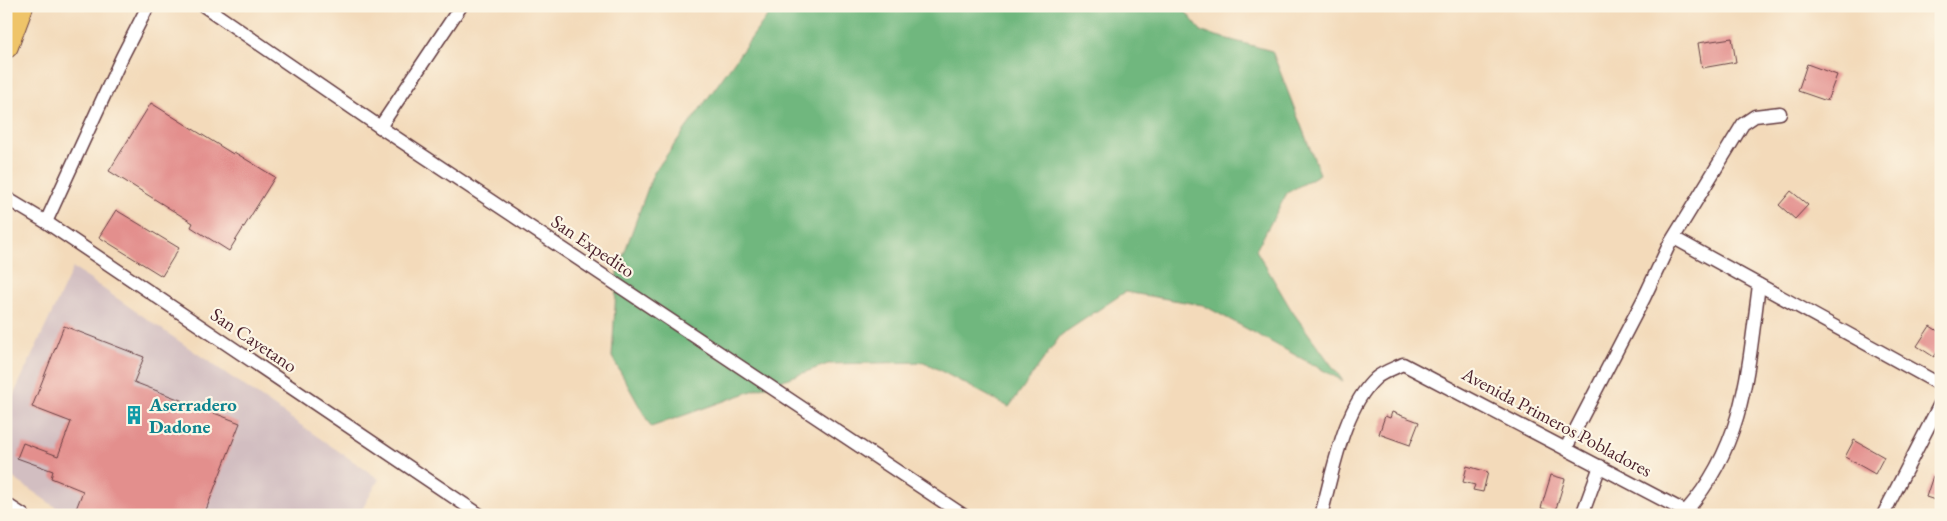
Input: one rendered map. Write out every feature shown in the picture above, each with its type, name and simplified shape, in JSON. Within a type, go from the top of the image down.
[{"type":"highway","points":[[6,46],[21,6]]},
{"type":"street","points":[[46,222],[122,57],[148,6]]},
{"type":"street","name":"San Expedito","points":[[204,6],[380,127],[963,515]]},
{"type":"street","points":[[380,127],[461,6]]},
{"type":"street","points":[[1566,448],[1674,238],[1743,124],[1754,116],[1780,113]]},
{"type":"street","name":"San Cayetano","points":[[6,198],[46,222],[480,515]]},
{"type":"street","points":[[1674,238],[1941,385]]},
{"type":"street","points":[[1689,513],[1727,448],[1746,386],[1759,285]]},
{"type":"street","name":"Avenida Primeros Pobladores","points":[[1321,515],[1343,438],[1356,403],[1377,377],[1403,364],[1689,513]]},
{"type":"street","points":[[1883,515],[1941,402]]},
{"type":"street","points":[[1582,515],[1600,466]]},
{"type":"street","points":[[6,504],[23,515]]},
{"type":"shaded area","points":[[73,268],[379,479],[359,515],[67,515],[6,473],[6,411]]},
{"type":"green space","points":[[772,6],[1181,6],[1202,32],[1272,51],[1320,174],[1287,193],[1256,250],[1292,311],[1343,381],[1203,305],[1125,292],[1061,335],[1009,407],[924,362],[828,364],[651,427],[612,357],[617,273],[653,174],[773,8]]},
{"type":"building","points":[[1732,38],[1736,62],[1702,68],[1698,43]]},
{"type":"building","points":[[1807,64],[1837,75],[1827,101],[1798,91]]},
{"type":"building","points":[[151,103],[233,154],[234,152],[275,177],[229,251],[191,227],[193,223],[109,171]]},
{"type":"building","points":[[1791,191],[1808,205],[1795,219],[1779,205]]},
{"type":"building","points":[[116,210],[179,248],[162,276],[99,237]]},
{"type":"building","name":"Aserradero Dadone","points":[[64,326],[144,357],[134,382],[240,423],[204,515],[90,515],[76,509],[83,491],[51,478],[53,471],[17,458],[23,443],[58,456],[71,422],[32,407]]},
{"type":"building","points":[[1930,326],[1941,333],[1941,346],[1934,357],[1917,346]]},
{"type":"building","points":[[1392,412],[1419,422],[1410,445],[1379,434],[1385,416],[1390,418]]},
{"type":"building","points":[[1854,440],[1884,457],[1875,474],[1845,457]]},
{"type":"building","points":[[1467,466],[1488,472],[1483,492],[1473,490],[1475,485],[1463,482]]},
{"type":"building","points":[[1551,475],[1565,479],[1555,512],[1541,508]]},
{"type":"building","points":[[1933,476],[1941,478],[1941,502],[1926,497]]},
{"type":"place","name":"Aserradero Dadone","points":[[134,415]]}]
